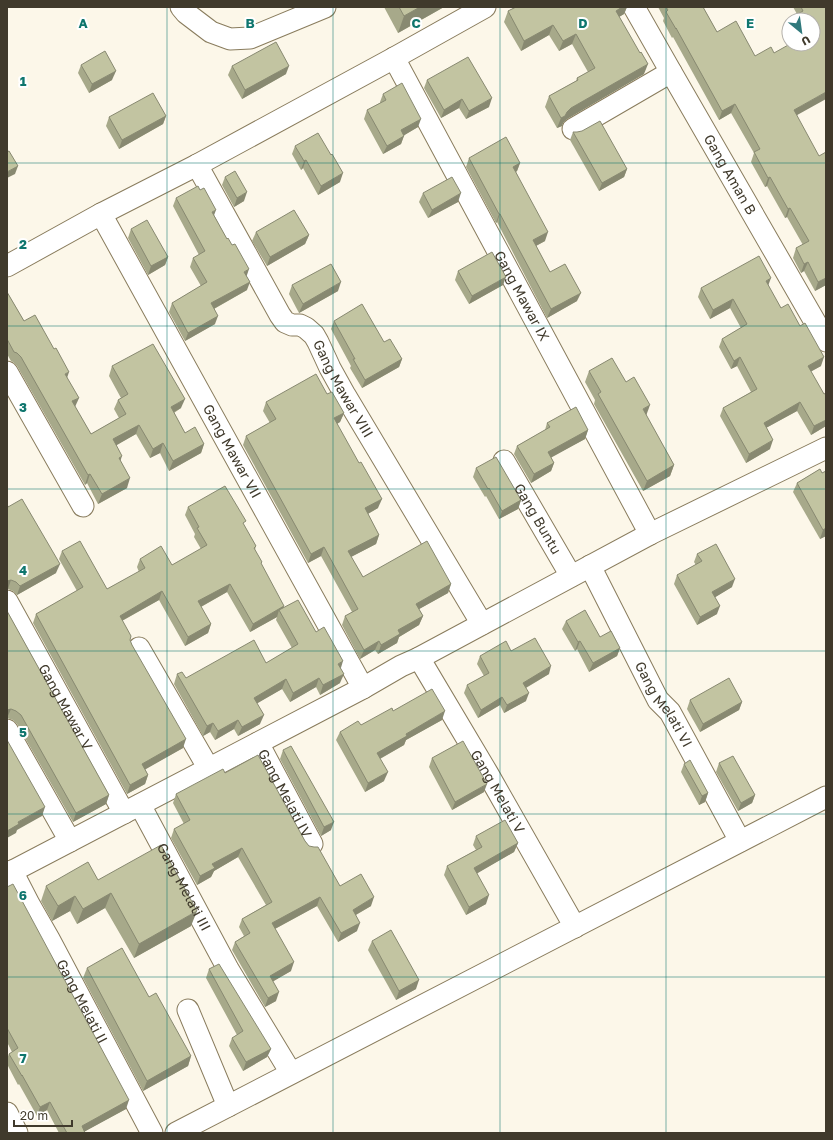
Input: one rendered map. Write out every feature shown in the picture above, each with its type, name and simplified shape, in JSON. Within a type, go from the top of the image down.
[{"type":"street","points":[[181,7],[186,13],[211,32],[230,39],[250,38],[325,7]]},
{"type":"street","points":[[7,266],[101,214],[197,165],[485,7]]},
{"type":"street","name":"Gang Aman B","points":[[634,7],[826,341]]},
{"type":"street","name":"Gang Mawar IX","points":[[394,58],[650,534]]},
{"type":"street","points":[[572,129],[670,72]]},
{"type":"street","name":"Gang Mawar VIII","points":[[197,165],[280,315],[285,322],[292,325],[300,325],[314,335],[345,395],[482,624]]},
{"type":"street","name":"Gang Mawar VII","points":[[101,214],[363,688]]},
{"type":"street","points":[[7,372],[82,506]]},
{"type":"street","points":[[9,872],[363,688],[401,666],[650,534],[826,448]]},
{"type":"street","name":"Gang Buntu","points":[[504,461],[571,576]]},
{"type":"street","name":"Gang Melati VI","points":[[590,566],[658,700],[670,712],[740,842]]},
{"type":"street","name":"Gang Mawar V","points":[[7,601],[132,809]]},
{"type":"street","points":[[139,648],[209,769]]},
{"type":"street","name":"Gang Melati V","points":[[418,658],[488,774],[575,927]]},
{"type":"street","points":[[7,730],[70,841]]},
{"type":"street","name":"Gang Melati IV","points":[[258,743],[312,844]]},
{"type":"street","points":[[176,1133],[207,1126],[228,1106],[826,797]]},
{"type":"street","name":"Gang Melati III","points":[[132,809],[291,1073]]},
{"type":"street","name":"Gang Melati II","points":[[9,872],[49,939],[152,1133]]},
{"type":"street","points":[[188,1010],[228,1106]]},
{"type":"street","points":[[7,1113],[17,1133]]},
{"type":"building","points":[[399,7],[420,7],[404,16]]},
{"type":"building","points":[[516,7],[622,7],[616,11],[648,64],[571,108],[565,116],[561,118],[549,96],[578,80],[577,78],[595,68],[576,34],[563,41],[553,25],[524,41],[508,11]]},
{"type":"building","points":[[666,7],[703,7],[717,32],[736,21],[755,56],[771,47],[774,53],[781,49],[781,52],[821,52],[821,12],[801,12],[803,11],[801,7],[826,7],[826,92],[794,110],[819,156],[826,152],[826,278],[818,282],[808,262],[804,264],[796,248],[809,241],[790,208],[788,209],[770,177],[768,178],[754,152],[760,149],[735,104],[722,111],[666,12],[668,10]]},
{"type":"building","points":[[276,42],[289,66],[245,90],[232,66]]},
{"type":"building","points":[[105,51],[116,71],[92,84],[81,65]]},
{"type":"building","points":[[468,57],[492,98],[469,111],[462,99],[444,110],[427,80]]},
{"type":"building","points":[[402,83],[421,119],[401,130],[404,136],[387,146],[367,110],[386,100],[383,94]]},
{"type":"building","points":[[153,93],[166,116],[122,140],[109,117]]},
{"type":"building","points":[[600,121],[627,169],[602,183],[573,132],[582,131]]},
{"type":"building","points":[[318,133],[343,173],[321,186],[306,160],[304,161],[295,146]]},
{"type":"building","points":[[506,137],[520,163],[513,167],[548,232],[533,240],[550,272],[565,264],[581,293],[551,309],[469,158]]},
{"type":"building","points":[[9,151],[18,166],[7,172],[7,152]]},
{"type":"building","points":[[235,171],[247,192],[237,198],[225,177]]},
{"type":"building","points":[[452,177],[461,193],[432,210],[423,193]]},
{"type":"building","points":[[198,186],[200,190],[204,188],[216,210],[212,212],[227,239],[228,238],[232,245],[235,244],[249,269],[244,272],[250,282],[211,303],[218,316],[188,333],[172,303],[207,282],[193,258],[205,251],[176,198]]},
{"type":"building","points":[[294,210],[309,235],[270,257],[256,232]]},
{"type":"building","points":[[147,220],[168,257],[151,266],[131,229]]},
{"type":"building","points":[[492,252],[506,277],[472,296],[458,271]]},
{"type":"building","points":[[759,256],[771,278],[766,281],[781,308],[788,304],[800,326],[805,323],[824,357],[808,366],[824,394],[826,393],[826,420],[814,426],[800,402],[764,423],[773,440],[749,454],[723,408],[757,389],[740,357],[734,361],[722,339],[747,324],[733,299],[713,310],[701,288]]},
{"type":"building","points":[[331,264],[341,282],[303,304],[292,285]]},
{"type":"building","points":[[7,292],[24,321],[35,315],[54,349],[56,348],[69,372],[65,374],[79,398],[72,401],[91,434],[126,414],[118,400],[128,394],[112,366],[153,344],[185,399],[171,407],[185,433],[195,427],[204,444],[173,461],[163,443],[153,449],[139,425],[113,439],[122,456],[119,458],[130,478],[102,494],[90,474],[88,475],[21,357],[14,352],[7,339]]},
{"type":"building","points":[[362,304],[384,342],[390,339],[402,359],[365,380],[334,321]]},
{"type":"building","points":[[612,358],[626,382],[634,377],[650,405],[643,409],[674,465],[647,481],[598,394],[601,392],[589,371]]},
{"type":"building","points":[[316,374],[327,394],[332,392],[344,413],[334,418],[359,463],[361,462],[382,499],[365,508],[379,535],[348,551],[363,577],[427,541],[451,584],[416,604],[423,616],[398,630],[400,634],[381,645],[379,641],[364,650],[345,616],[358,609],[324,547],[311,554],[246,436],[276,419],[266,402]]},
{"type":"building","points":[[576,407],[588,430],[548,452],[554,463],[534,474],[517,446],[550,427],[547,423]]},
{"type":"building","points":[[496,457],[521,500],[502,511],[476,468]]},
{"type":"building","points":[[820,469],[822,473],[826,471],[826,528],[823,530],[797,483]]},
{"type":"building","points":[[225,486],[246,521],[243,523],[256,546],[254,548],[284,606],[253,624],[230,584],[198,601],[211,624],[188,637],[162,591],[120,616],[131,636],[130,640],[132,645],[186,739],[142,764],[148,775],[130,785],[36,614],[83,587],[62,551],[80,541],[107,589],[145,568],[140,559],[161,546],[172,565],[207,545],[197,528],[199,527],[188,507]]},
{"type":"building","points":[[22,499],[60,564],[20,586],[11,580],[7,581],[7,504],[8,507]]},
{"type":"building","points":[[716,544],[735,579],[712,592],[720,606],[700,617],[677,575],[702,561],[697,554]]},
{"type":"building","points":[[298,600],[316,632],[324,627],[343,661],[338,664],[344,674],[323,685],[319,678],[293,693],[286,679],[254,698],[264,715],[242,727],[238,720],[218,731],[213,723],[207,726],[177,674],[182,672],[186,678],[254,640],[266,663],[298,644],[279,610]]},
{"type":"building","points":[[585,610],[600,637],[611,631],[620,648],[593,663],[580,641],[578,642],[566,621]]},
{"type":"building","points":[[7,611],[109,795],[76,813],[21,715],[11,709],[7,710]]},
{"type":"building","points":[[535,638],[551,666],[523,683],[529,693],[507,705],[502,697],[481,710],[467,685],[489,673],[480,656],[506,641],[511,651]]},
{"type":"building","points":[[729,678],[742,702],[703,724],[690,700]]},
{"type":"building","points":[[432,689],[445,711],[406,734],[407,736],[377,753],[388,772],[368,783],[340,732],[358,721],[361,725],[392,708],[393,711]]},
{"type":"building","points":[[7,740],[45,807],[18,822],[19,824],[7,831]]},
{"type":"building","points":[[463,741],[487,784],[455,802],[432,758]]},
{"type":"building","points":[[291,746],[334,822],[324,827],[283,750]]},
{"type":"building","points":[[258,755],[305,841],[309,846],[318,847],[340,886],[361,874],[374,897],[353,910],[360,923],[341,933],[320,897],[272,923],[294,962],[270,976],[279,992],[268,998],[235,942],[250,933],[242,919],[272,902],[242,848],[212,864],[215,868],[200,876],[174,829],[190,820],[176,794],[223,769],[225,773]]},
{"type":"building","points":[[733,756],[755,795],[741,803],[719,763]]},
{"type":"building","points":[[690,760],[708,793],[702,796],[684,764]]},
{"type":"building","points":[[505,820],[518,843],[474,868],[489,895],[469,907],[447,866],[482,847],[476,836]]},
{"type":"building","points":[[161,845],[197,911],[139,944],[111,893],[83,909],[75,896],[58,906],[46,886],[88,862],[98,880]]},
{"type":"building","points":[[13,884],[129,1100],[82,1126],[85,1133],[67,1133],[50,1102],[40,1107],[9,1054],[18,1048],[7,1028],[7,887]]},
{"type":"building","points":[[391,930],[419,980],[399,991],[372,941]]},
{"type":"building","points":[[122,948],[149,997],[156,993],[191,1056],[147,1081],[87,968]]},
{"type":"building","points":[[219,964],[271,1049],[246,1062],[232,1038],[243,1031],[209,969]]}]
